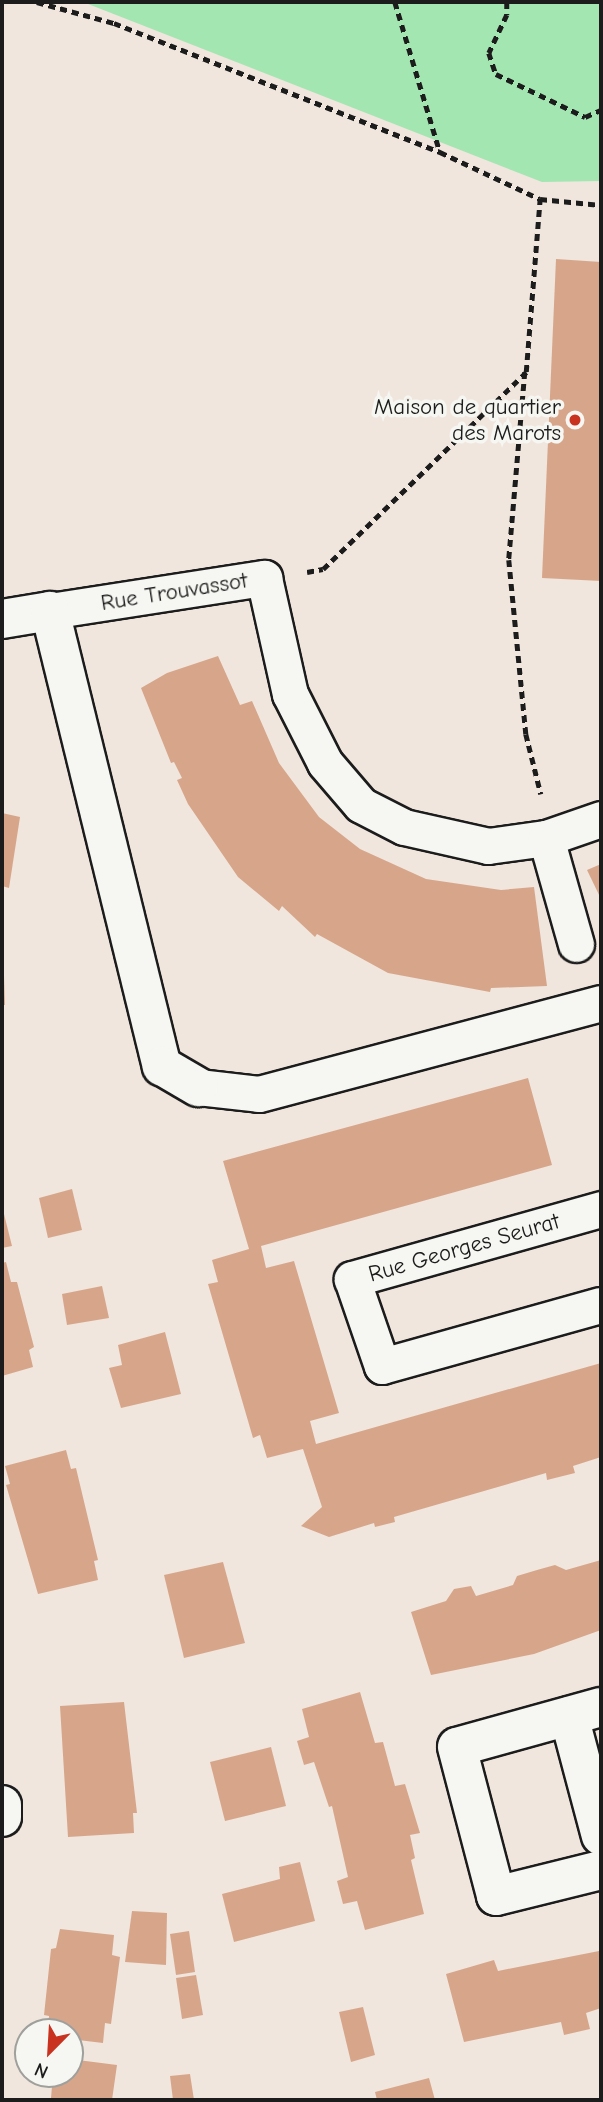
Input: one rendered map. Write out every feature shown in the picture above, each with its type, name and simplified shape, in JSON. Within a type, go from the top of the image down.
[{"type":"street","name":"Rue Trouvassot","points":[[2,619],[264,578],[290,694],[325,763],[361,805],[404,827],[488,846],[546,838],[601,819]]},
{"type":"street","points":[[50,611],[162,1066],[198,1087],[259,1094],[601,1003]]},
{"type":"street","points":[[546,838],[576,944]]},
{"type":"street","name":"Rue Georges Seurat","points":[[601,1209],[352,1279],[382,1366],[601,1305]]},
{"type":"street","points":[[601,1836],[585,1711],[457,1747],[496,1896],[601,1870]]},
{"type":"street","points":[[2,1805],[2,1817]]},
{"type":"path","points":[[37,2],[114,23],[440,152],[540,198],[601,205]]},
{"type":"path","points":[[395,2],[440,152]]},
{"type":"path","points":[[507,2],[507,15],[489,53],[496,74],[586,117],[601,110]]},
{"type":"path","points":[[540,198],[509,560],[521,695],[546,838]]},
{"type":"path","points":[[264,578],[323,569],[526,372]]},
{"type":"green space","points":[[83,2],[601,2],[601,181],[542,182]]},
{"type":"building","name":"Maison de quartier des Marots","points":[[556,259],[601,262],[601,581],[542,578]]},
{"type":"building","points":[[218,656],[240,705],[252,701],[279,763],[319,817],[360,849],[426,879],[501,890],[534,887],[547,986],[491,988],[490,992],[388,973],[317,934],[315,937],[282,906],[279,911],[238,877],[188,804],[177,780],[182,778],[174,762],[171,763],[141,688],[167,673]]},
{"type":"building","points":[[2,813],[20,817],[9,888],[2,886]]},
{"type":"building","points":[[601,864],[601,899],[587,870]]},
{"type":"building","points":[[4,976],[5,1005],[2,1005]]},
{"type":"building","points":[[528,1078],[552,1165],[261,1246],[266,1268],[294,1261],[339,1413],[310,1421],[316,1444],[601,1363],[601,1457],[573,1466],[575,1473],[547,1480],[546,1473],[394,1517],[395,1522],[375,1527],[374,1523],[329,1537],[301,1526],[322,1507],[303,1449],[267,1458],[260,1435],[253,1438],[208,1284],[218,1282],[212,1260],[249,1249],[223,1161]]},
{"type":"building","points":[[72,1189],[82,1230],[48,1238],[39,1198]]},
{"type":"building","points":[[2,1206],[12,1246],[2,1248]]},
{"type":"building","points":[[6,1262],[11,1282],[17,1282],[34,1347],[29,1350],[33,1367],[2,1376],[2,1263]]},
{"type":"building","points":[[102,1286],[109,1318],[67,1325],[62,1294]]},
{"type":"building","points":[[165,1332],[181,1394],[121,1408],[109,1368],[122,1365],[118,1345]]},
{"type":"building","points":[[66,1450],[71,1469],[76,1468],[98,1560],[94,1561],[98,1580],[38,1594],[6,1485],[10,1484],[5,1466]]},
{"type":"building","points":[[601,1560],[601,1630],[534,1654],[431,1675],[411,1612],[446,1601],[454,1589],[471,1586],[476,1596],[513,1585],[517,1576],[537,1570],[555,1565],[566,1570]]},
{"type":"building","points":[[223,1562],[245,1643],[184,1658],[164,1575]]},
{"type":"building","points":[[360,1692],[375,1743],[383,1742],[395,1786],[405,1784],[420,1833],[410,1835],[415,1858],[411,1860],[424,1914],[365,1930],[357,1901],[343,1904],[337,1881],[348,1877],[332,1806],[329,1807],[314,1762],[304,1765],[297,1741],[309,1737],[302,1709]]},
{"type":"building","points":[[124,1702],[137,1813],[133,1813],[134,1833],[68,1837],[60,1706]]},
{"type":"building","points":[[271,1747],[286,1806],[225,1821],[210,1762]]},
{"type":"building","points":[[300,1862],[315,1921],[234,1942],[222,1894],[280,1879],[279,1867]]},
{"type":"building","points":[[132,1911],[167,1913],[166,1965],[125,1962]]},
{"type":"building","points":[[60,1929],[114,1935],[112,1955],[120,1957],[111,2024],[105,2023],[103,2043],[84,2041],[84,2018],[49,2018],[44,2015],[51,1949],[56,1948]]},
{"type":"building","points":[[189,1931],[195,1972],[176,1975],[170,1934]]},
{"type":"building","points":[[599,1951],[601,2008],[586,2013],[590,2029],[564,2035],[561,2022],[464,2042],[446,1974],[494,1960],[498,1971]]},
{"type":"building","points":[[196,1975],[203,2015],[182,2019],[176,1978]]},
{"type":"building","points":[[363,2007],[375,2055],[351,2062],[339,2012]]},
{"type":"building","points":[[84,2061],[117,2065],[112,2100],[51,2098],[52,2088],[84,2088]]},
{"type":"building","points":[[190,2074],[194,2100],[173,2100],[170,2076]]},
{"type":"building","points":[[429,2078],[435,2100],[377,2100],[375,2092]]},
{"type":"place","name":"Maison de quartier des Marots","points":[[575,420]]}]
